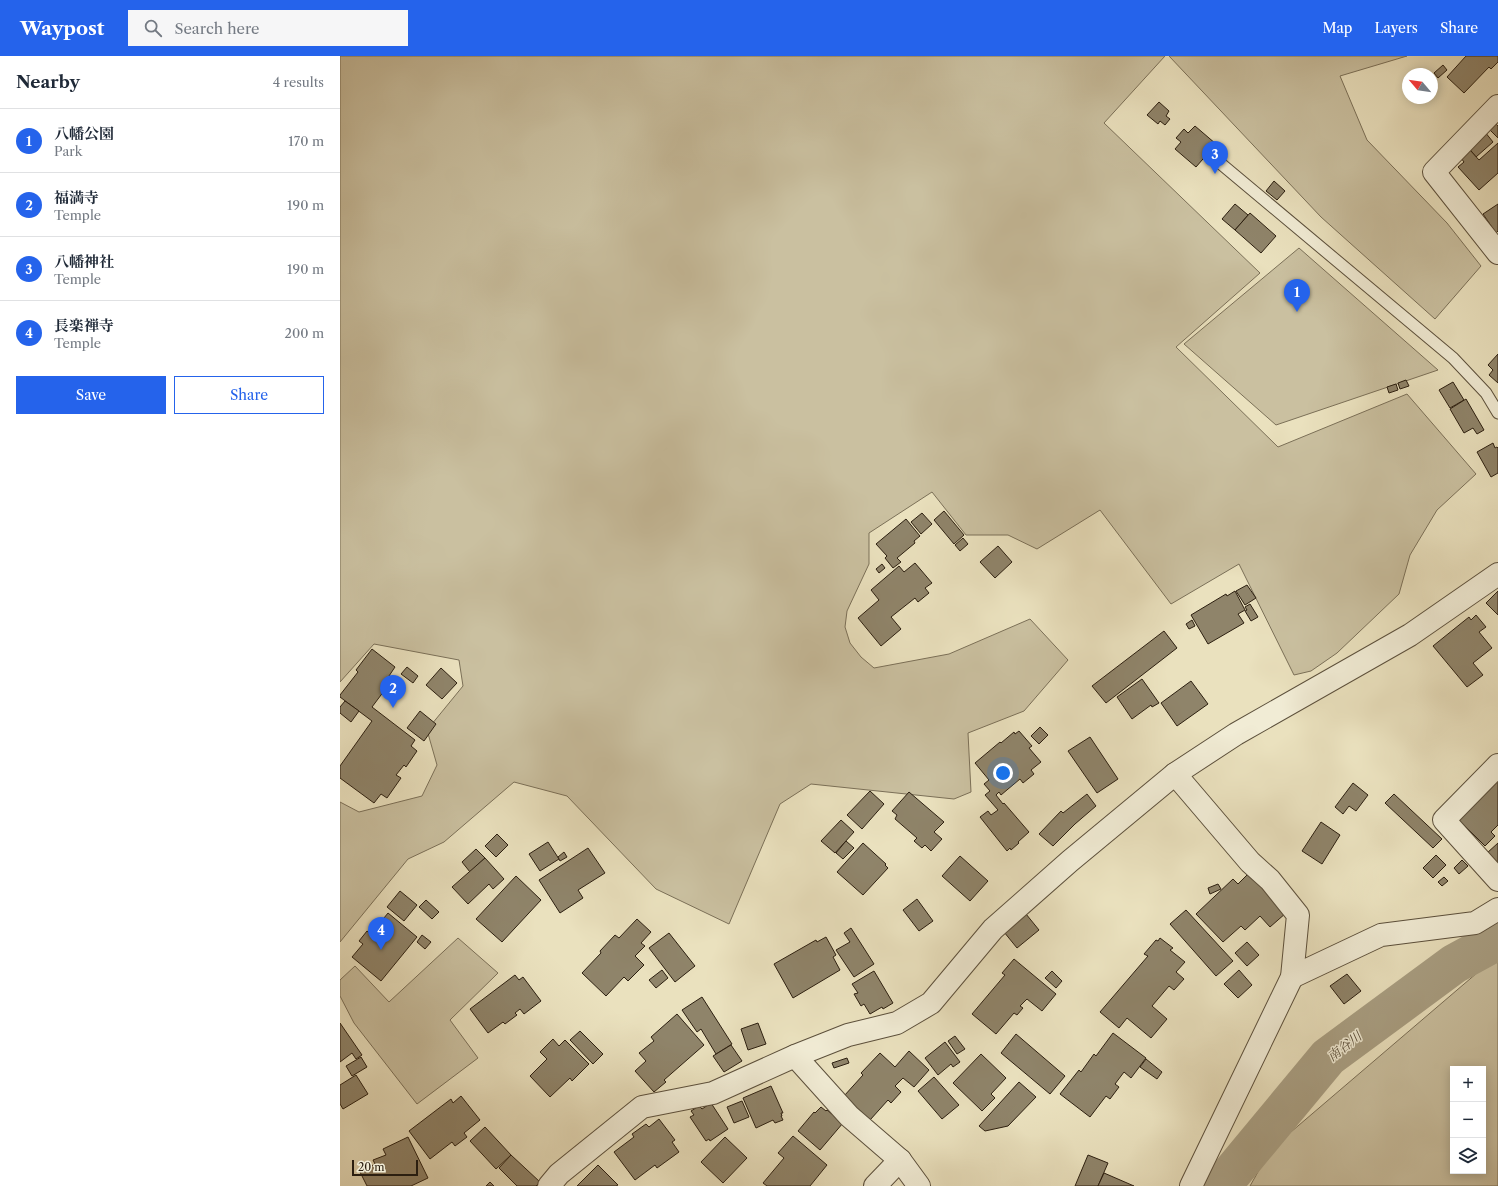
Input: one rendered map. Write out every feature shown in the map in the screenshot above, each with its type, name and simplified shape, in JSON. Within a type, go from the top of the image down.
[{"type":"street","points":[[1498,106],[1434,172],[1498,253]]},
{"type":"street","points":[[549,1186],[559,1174],[642,1107],[713,1093],[795,1056],[848,1035],[897,1023],[931,1003],[993,929],[1070,861],[1175,774],[1236,734],[1410,635],[1498,574]]},
{"type":"street","points":[[1498,765],[1444,820],[1498,880]]},
{"type":"street","points":[[1175,774],[1250,862],[1270,880],[1298,915],[1292,977],[1191,1186]]},
{"type":"street","points":[[1292,977],[1381,935],[1475,923],[1498,909]]},
{"type":"street","points":[[795,1056],[848,1116],[900,1160],[919,1186]]},
{"type":"street","points":[[875,1186],[900,1160]]},
{"type":"lane","points":[[1220,163],[1453,358],[1486,393],[1498,413]]},
{"type":"shaded area","points":[[340,56],[1165,56],[1104,123],[1260,273],[1176,347],[1278,447],[1407,394],[1476,474],[1437,510],[1410,555],[1399,594],[1337,653],[1311,671],[1294,675],[1239,564],[1171,604],[1100,510],[1037,549],[1008,535],[966,535],[932,492],[869,533],[869,564],[847,611],[845,627],[850,643],[861,657],[874,668],[949,654],[1030,619],[1068,660],[1024,711],[968,733],[971,792],[954,799],[811,784],[780,804],[729,924],[656,889],[567,796],[514,782],[444,842],[408,859],[340,942],[340,802],[359,812],[422,796],[437,765],[427,730],[463,686],[459,660],[374,644],[340,682]]},
{"type":"shaded area","points":[[1169,56],[1407,56],[1340,76],[1367,140],[1447,223],[1481,266],[1435,319],[1321,217]]},
{"type":"shaded area","points":[[1299,248],[1438,370],[1276,425],[1184,344]]},
{"type":"shaded area","points":[[458,938],[498,973],[450,1020],[478,1058],[417,1104],[354,1023],[340,996],[340,980],[355,966],[389,1002]]},
{"type":"shaded area","points":[[1498,955],[1498,1186],[1250,1186],[1271,1149]]},
{"type":"building","points":[[1466,56],[1498,56],[1498,62],[1491,69],[1489,67],[1464,93],[1447,77]]},
{"type":"building","points":[[1443,65],[1447,70],[1438,78],[1438,69]]},
{"type":"building","points":[[1159,102],[1169,111],[1166,116],[1170,119],[1165,125],[1160,121],[1158,124],[1147,115]]},
{"type":"building","points":[[1494,122],[1498,126],[1498,138],[1488,128]]},
{"type":"building","points":[[1195,126],[1216,144],[1196,167],[1175,149],[1181,142],[1176,138],[1184,129],[1188,133]]},
{"type":"building","points":[[1485,132],[1493,142],[1476,157],[1468,147]]},
{"type":"building","points":[[1498,143],[1498,173],[1479,190],[1458,167],[1464,162],[1461,158],[1470,150],[1479,160]]},
{"type":"building","points":[[1274,181],[1285,191],[1277,200],[1266,191]]},
{"type":"building","points":[[1235,204],[1248,215],[1235,230],[1222,219]]},
{"type":"building","points":[[1498,204],[1498,231],[1496,233],[1483,214]]},
{"type":"building","points":[[1250,213],[1276,236],[1261,253],[1235,230]]},
{"type":"building","points":[[1498,354],[1498,383],[1489,375],[1493,370],[1488,365]]},
{"type":"building","points":[[1406,380],[1409,386],[1400,389],[1398,383]]},
{"type":"building","points":[[1453,382],[1464,400],[1450,408],[1439,390]]},
{"type":"building","points":[[1396,384],[1398,390],[1389,393],[1387,387]]},
{"type":"building","points":[[1466,399],[1484,430],[1477,434],[1473,428],[1464,433],[1450,409]]},
{"type":"building","points":[[1493,443],[1495,448],[1498,448],[1498,473],[1491,477],[1477,452]]},
{"type":"building","points":[[944,511],[964,535],[954,544],[934,520]]},
{"type":"building","points":[[922,513],[932,524],[921,534],[911,522]]},
{"type":"building","points":[[906,519],[920,536],[914,541],[915,543],[897,558],[901,562],[893,568],[885,558],[887,556],[876,544]]},
{"type":"building","points":[[963,538],[968,544],[960,551],[955,545]]},
{"type":"building","points":[[998,546],[1012,562],[995,578],[980,562]]},
{"type":"building","points":[[915,563],[932,583],[925,588],[929,593],[918,602],[915,598],[891,617],[901,629],[881,646],[858,618],[879,600],[871,590],[899,566],[904,572]]},
{"type":"building","points":[[882,564],[885,568],[879,573],[876,569]]},
{"type":"building","points":[[1247,585],[1256,598],[1245,605],[1236,591]]},
{"type":"building","points":[[1235,591],[1245,610],[1238,614],[1244,623],[1208,644],[1191,615],[1226,594],[1227,596]]},
{"type":"building","points":[[1498,591],[1498,615],[1486,603]]},
{"type":"building","points":[[1250,604],[1258,617],[1251,621],[1245,611],[1247,610],[1245,607]]},
{"type":"building","points":[[1476,615],[1486,627],[1479,632],[1492,648],[1473,663],[1483,675],[1467,687],[1433,646],[1469,617],[1471,620]]},
{"type":"building","points":[[1192,620],[1195,626],[1189,629],[1186,624]]},
{"type":"building","points":[[1164,631],[1177,648],[1106,703],[1092,686]]},
{"type":"building","points":[[372,649],[395,667],[389,676],[393,679],[372,707],[415,740],[411,746],[417,751],[406,767],[404,765],[396,775],[401,778],[387,798],[381,794],[374,803],[340,778],[340,766],[372,721],[340,697],[340,695],[358,672],[356,670]]},
{"type":"building","points":[[407,667],[418,676],[413,683],[401,674]]},
{"type":"building","points":[[441,668],[457,683],[442,699],[426,685]]},
{"type":"building","points":[[1142,679],[1159,703],[1152,707],[1151,705],[1132,719],[1117,697]]},
{"type":"building","points":[[1191,681],[1208,704],[1177,726],[1161,703]]},
{"type":"building","points":[[345,701],[359,711],[351,722],[340,713],[340,707]]},
{"type":"building","points":[[420,711],[436,724],[424,741],[407,728]]},
{"type":"building","points":[[1040,727],[1048,735],[1039,744],[1031,736]]},
{"type":"building","points":[[1019,731],[1032,746],[1029,748],[1041,762],[1031,770],[1034,774],[1023,783],[1020,779],[1001,795],[999,792],[996,795],[1029,832],[1011,850],[1010,848],[1007,851],[980,817],[988,811],[991,815],[998,810],[985,795],[990,791],[984,784],[989,780],[975,763],[1000,742],[1001,743],[1014,732],[1015,734]]},
{"type":"building","points":[[1090,737],[1118,779],[1097,793],[1068,751]]},
{"type":"building","points":[[1498,781],[1498,825],[1491,832],[1495,836],[1485,846],[1459,820]]},
{"type":"building","points":[[1353,783],[1368,795],[1356,811],[1349,806],[1343,814],[1335,807]]},
{"type":"building","points":[[870,791],[884,804],[862,829],[847,815]]},
{"type":"building","points":[[909,792],[944,822],[934,832],[942,839],[931,851],[925,845],[922,848],[914,841],[917,838],[895,819],[897,815],[892,811]]},
{"type":"building","points":[[1087,794],[1096,806],[1053,846],[1039,834],[1061,811],[1063,813]]},
{"type":"building","points":[[1394,794],[1442,839],[1433,848],[1385,803]]},
{"type":"building","points":[[841,820],[854,832],[835,853],[821,841]]},
{"type":"building","points":[[1321,822],[1340,835],[1322,864],[1302,851]]},
{"type":"building","points":[[497,834],[508,845],[496,857],[485,846]]},
{"type":"building","points":[[846,841],[854,848],[843,859],[836,853]]},
{"type":"building","points":[[548,842],[559,859],[540,871],[529,854]]},
{"type":"building","points":[[863,843],[886,864],[885,865],[888,868],[863,895],[837,872]]},
{"type":"building","points":[[1498,843],[1498,864],[1487,853]]},
{"type":"building","points":[[588,848],[605,873],[578,890],[583,898],[560,913],[539,880]]},
{"type":"building","points":[[476,849],[485,858],[470,872],[462,862]]},
{"type":"building","points":[[564,852],[567,857],[560,861],[558,857]]},
{"type":"building","points":[[1436,855],[1446,865],[1433,878],[1423,868]]},
{"type":"building","points":[[960,856],[988,881],[970,901],[942,876]]},
{"type":"building","points":[[485,858],[504,879],[493,889],[489,884],[468,904],[452,887]]},
{"type":"building","points":[[1462,860],[1468,866],[1459,874],[1454,868]]},
{"type":"building","points":[[1249,873],[1286,913],[1270,927],[1260,916],[1245,930],[1241,926],[1223,942],[1196,914],[1233,879],[1238,884]]},
{"type":"building","points":[[516,876],[541,900],[502,942],[476,919]]},
{"type":"building","points":[[1444,877],[1448,881],[1442,886],[1438,882]]},
{"type":"building","points":[[1218,884],[1221,889],[1210,894],[1208,888]]},
{"type":"building","points":[[400,891],[417,905],[404,921],[387,907]]},
{"type":"building","points":[[917,899],[933,921],[919,931],[903,910]]},
{"type":"building","points":[[426,900],[439,912],[432,919],[419,907]]},
{"type":"building","points":[[1186,910],[1233,961],[1216,976],[1170,924]]},
{"type":"building","points":[[388,913],[417,937],[381,981],[352,957],[363,944],[359,941],[367,931],[371,934]]},
{"type":"building","points":[[1026,914],[1039,930],[1017,948],[1004,932]]},
{"type":"building","points":[[637,919],[651,932],[641,943],[645,946],[635,956],[644,965],[628,981],[624,977],[606,996],[582,973],[601,953],[600,951],[615,935],[619,938]]},
{"type":"building","points":[[851,928],[874,964],[854,977],[836,950],[850,942],[844,933]]},
{"type":"building","points":[[669,933],[695,966],[675,982],[649,948]]},
{"type":"building","points":[[422,935],[431,942],[425,949],[417,942]]},
{"type":"building","points":[[826,937],[836,955],[833,957],[840,970],[793,998],[774,964],[816,940],[817,942]]},
{"type":"building","points":[[1160,938],[1173,948],[1170,950],[1185,962],[1176,972],[1184,979],[1174,990],[1169,986],[1152,1006],[1167,1019],[1151,1038],[1127,1018],[1119,1028],[1100,1012],[1148,956],[1144,954],[1156,940],[1158,941]]},
{"type":"building","points":[[1247,942],[1259,955],[1247,966],[1235,953]]},
{"type":"building","points":[[1014,959],[1056,994],[1042,1011],[1027,999],[1020,1006],[1023,1008],[1017,1015],[1014,1013],[996,1034],[972,1014],[1005,975],[1002,973]]},
{"type":"building","points":[[662,970],[668,978],[656,988],[649,980]]},
{"type":"building","points":[[1239,970],[1252,985],[1238,998],[1224,984]]},
{"type":"building","points":[[874,971],[893,1003],[870,1014],[864,1004],[861,1006],[854,994],[858,993],[852,984]]},
{"type":"building","points":[[1052,971],[1062,981],[1056,988],[1045,978]]},
{"type":"building","points":[[1347,974],[1361,991],[1344,1004],[1330,986]]},
{"type":"building","points":[[515,975],[519,980],[523,977],[541,1001],[524,1014],[520,1009],[515,1013],[517,1015],[505,1024],[503,1022],[488,1033],[470,1009]]},
{"type":"building","points":[[702,997],[732,1044],[716,1054],[701,1029],[697,1032],[682,1010]]},
{"type":"building","points":[[677,1014],[704,1045],[664,1080],[666,1082],[654,1092],[635,1071],[646,1061],[639,1053],[654,1041],[651,1037]]},
{"type":"building","points":[[340,1023],[362,1055],[356,1059],[352,1053],[340,1062]]},
{"type":"building","points":[[758,1023],[766,1044],[748,1050],[741,1029]]},
{"type":"building","points":[[580,1031],[603,1054],[593,1064],[570,1040]]},
{"type":"building","points":[[1113,1033],[1146,1058],[1131,1078],[1124,1072],[1115,1084],[1119,1087],[1110,1099],[1106,1096],[1090,1117],[1060,1094],[1079,1070],[1081,1072],[1094,1054],[1096,1056]]},
{"type":"building","points":[[1016,1034],[1065,1076],[1050,1094],[1001,1053]]},
{"type":"building","points":[[955,1036],[965,1049],[957,1054],[948,1041]]},
{"type":"building","points":[[553,1039],[559,1046],[565,1040],[589,1064],[572,1081],[570,1078],[550,1097],[530,1076],[547,1059],[540,1052]]},
{"type":"building","points":[[945,1042],[960,1062],[953,1067],[951,1064],[938,1075],[925,1058]]},
{"type":"building","points":[[731,1045],[742,1061],[724,1072],[713,1056]]},
{"type":"building","points":[[909,1051],[929,1070],[914,1087],[903,1078],[895,1086],[901,1092],[891,1103],[888,1100],[870,1120],[844,1096],[863,1075],[861,1073],[880,1053],[895,1067]]},
{"type":"building","points":[[981,1054],[1006,1078],[991,1094],[995,1098],[982,1111],[953,1083]]},
{"type":"building","points":[[361,1057],[367,1067],[352,1076],[346,1066]]},
{"type":"building","points":[[847,1058],[849,1063],[834,1068],[832,1063]]},
{"type":"building","points":[[1146,1059],[1162,1072],[1157,1079],[1140,1067]]},
{"type":"building","points":[[356,1075],[368,1094],[343,1109],[340,1104],[340,1085]]},
{"type":"building","points":[[934,1077],[959,1105],[942,1119],[918,1091]]},
{"type":"building","points":[[1019,1082],[1036,1097],[1008,1126],[985,1131],[979,1126]]},
{"type":"building","points":[[771,1086],[783,1113],[781,1113],[781,1116],[783,1120],[775,1123],[773,1120],[756,1128],[743,1098]]},
{"type":"building","points":[[461,1096],[480,1120],[464,1133],[467,1137],[455,1146],[452,1142],[430,1159],[409,1131],[451,1099],[453,1103]]},
{"type":"building","points":[[742,1101],[749,1117],[734,1123],[727,1107]]},
{"type":"building","points":[[711,1103],[728,1129],[710,1141],[709,1139],[706,1141],[690,1117],[694,1115],[691,1111],[699,1106],[702,1109]]},
{"type":"building","points":[[821,1107],[843,1123],[820,1150],[798,1131],[814,1112],[815,1113]]},
{"type":"building","points":[[659,1119],[675,1140],[672,1142],[679,1152],[657,1168],[655,1165],[635,1180],[614,1152],[634,1137],[632,1134],[646,1124],[649,1127]]},
{"type":"building","points":[[485,1127],[511,1155],[496,1169],[470,1141]]},
{"type":"building","points":[[793,1136],[827,1165],[810,1186],[767,1186],[763,1183],[784,1158],[778,1153]]},
{"type":"building","points":[[408,1137],[428,1178],[411,1186],[367,1186],[360,1172],[375,1164],[373,1160],[386,1155],[383,1149]]},
{"type":"building","points":[[725,1137],[747,1158],[723,1183],[701,1162]]},
{"type":"building","points":[[511,1155],[540,1182],[536,1186],[517,1186],[499,1168]]},
{"type":"building","points":[[1088,1155],[1108,1163],[1098,1186],[1075,1186]]},
{"type":"building","points":[[598,1165],[618,1185],[577,1186]]},
{"type":"building","points":[[1104,1173],[1134,1186],[1098,1186]]},
{"type":"building","points":[[490,1182],[494,1186],[486,1186]]},
{"type":"waterway","name":"南谷川","points":[[1221,1186],[1328,1057],[1454,964],[1498,940]]},
{"type":"place","name":"八幡神社","points":[[1215,174]]},
{"type":"place","name":"八幡公園","points":[[1297,312]]},
{"type":"place","name":"福満寺","points":[[393,708]]},
{"type":"place","name":"長楽禅寺","points":[[381,950]]}]
